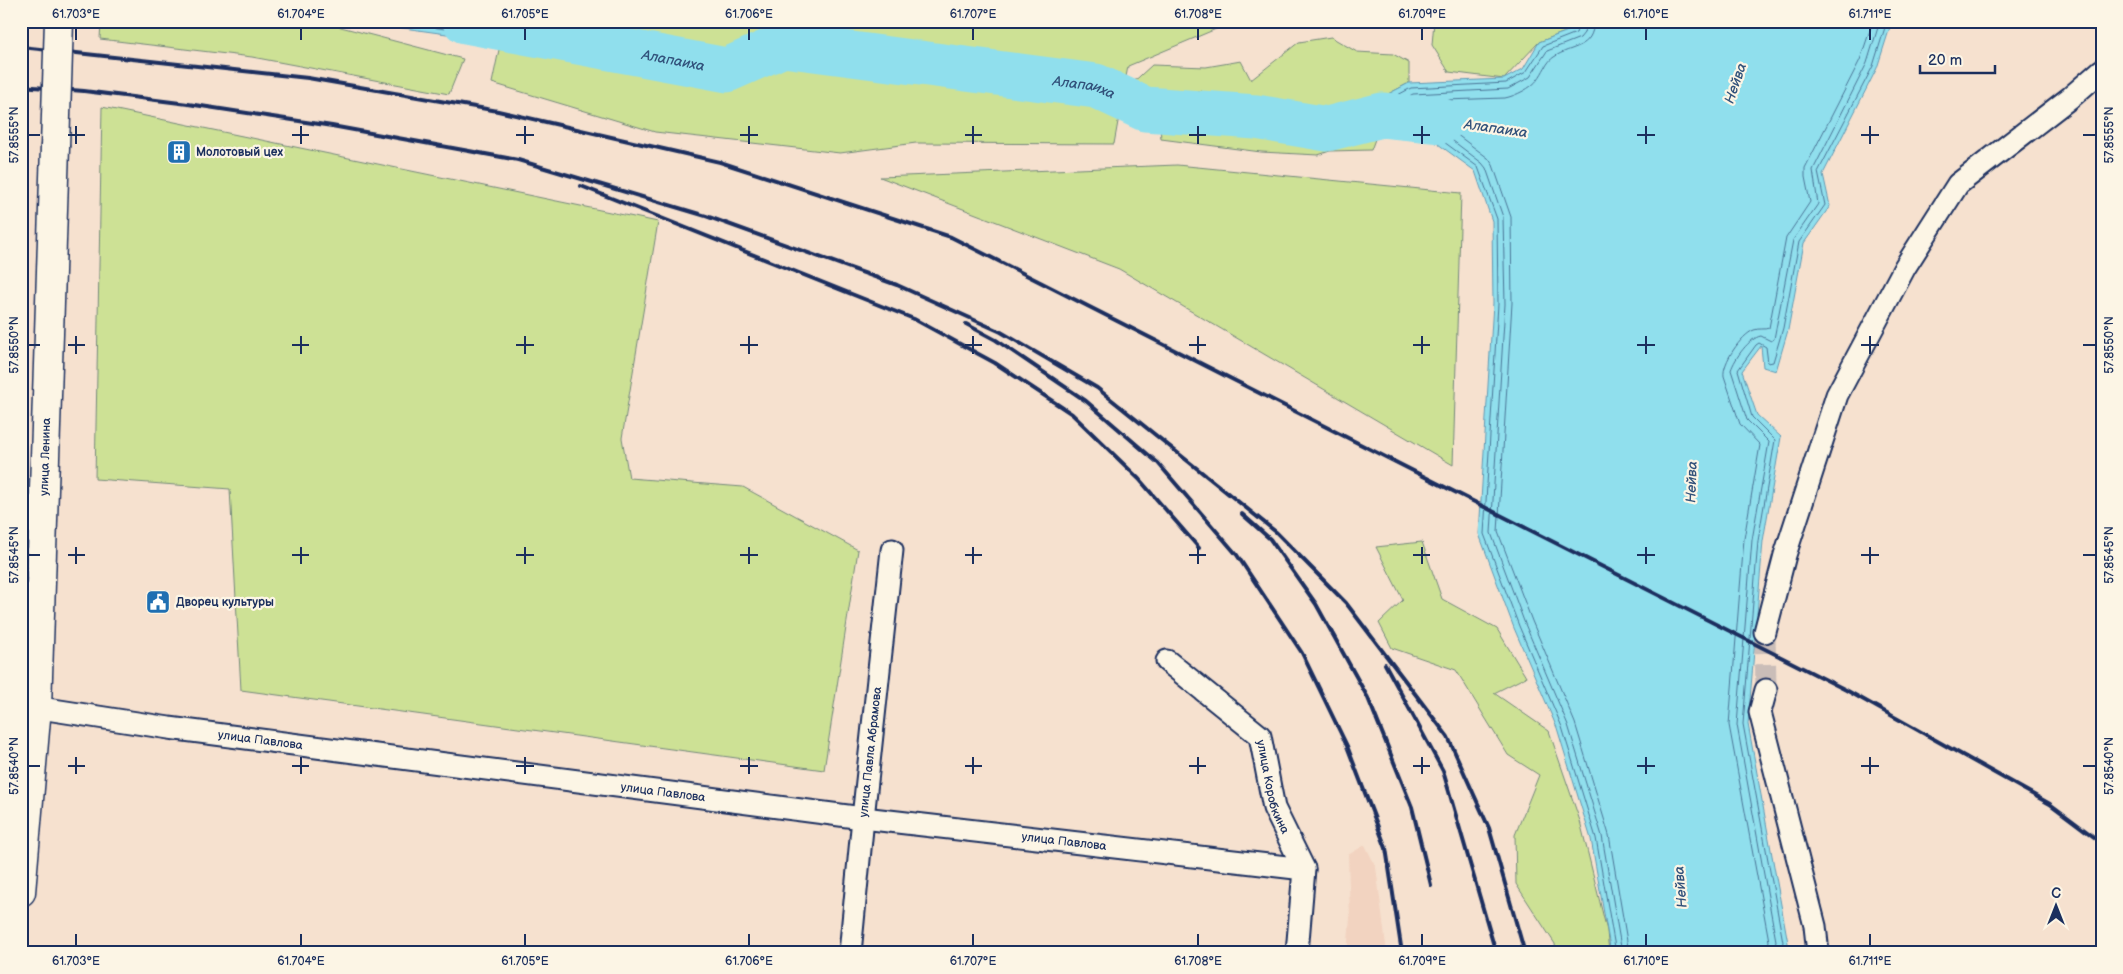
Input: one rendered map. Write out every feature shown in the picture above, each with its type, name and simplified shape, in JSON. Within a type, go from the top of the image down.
[{"type":"main road","name":"улица Ленина","points":[[21,892],[59,21]]},
{"type":"street","points":[[1764,632],[1784,555],[1837,395],[1905,267],[1958,184],[2071,97],[2102,70]]},
{"type":"street","name":"улица Павла Абрамова","points":[[850,953],[862,818],[892,550]]},
{"type":"street","name":"улица Коробкина","points":[[1167,661],[1260,736],[1274,808],[1304,869]]},
{"type":"street","points":[[1766,690],[1760,712],[1816,926],[1818,953]]},
{"type":"street","name":"улица Павлова","points":[[29,706],[179,730],[862,818],[1304,869]]},
{"type":"street","points":[[1297,953],[1304,869]]},
{"type":"shaded area","points":[[1365,845],[1376,867],[1387,953],[1347,953],[1350,918],[1348,855]]},
{"type":"shaded area","points":[[331,946],[403,953],[331,953]]},
{"type":"green space","points":[[101,21],[318,21],[463,59],[449,94],[252,57],[100,39]]},
{"type":"green space","points":[[505,21],[1235,21],[1128,66],[1114,144],[916,143],[840,153],[655,132],[492,83]]},
{"type":"green space","points":[[1434,21],[1576,21],[1573,29],[1539,42],[1504,79],[1449,72],[1432,45]]},
{"type":"green space","points":[[1331,37],[1357,52],[1393,54],[1409,63],[1409,83],[1388,94],[1360,101],[1325,121],[1308,111],[1206,104],[1201,90],[1169,103],[1137,102],[1129,86],[1152,65],[1206,67],[1241,61],[1251,80],[1299,42]]},
{"type":"green space","points":[[102,107],[658,222],[622,438],[629,478],[743,487],[858,550],[824,770],[241,690],[230,489],[95,479]]},
{"type":"green space","points":[[1160,126],[1320,141],[1371,129],[1378,131],[1371,150],[1330,151],[1318,155],[1261,152],[1161,139]]},
{"type":"green space","points":[[1177,165],[1461,193],[1453,465],[1119,269],[880,177]]},
{"type":"green space","points":[[1422,542],[1442,599],[1497,629],[1526,677],[1494,693],[1549,731],[1580,821],[1607,931],[1609,953],[1556,953],[1555,944],[1516,884],[1515,835],[1539,775],[1508,755],[1456,670],[1392,648],[1379,623],[1403,600],[1376,547]]},
{"type":"water","points":[[353,21],[478,21],[479,24],[461,36]]},
{"type":"water","name":"Нейва","points":[[1576,21],[1892,21],[1877,68],[1823,174],[1830,206],[1804,243],[1788,330],[1776,371],[1763,367],[1761,346],[1742,371],[1757,415],[1781,437],[1763,541],[1748,724],[1788,943],[1785,953],[1611,953],[1591,839],[1557,728],[1514,628],[1479,534],[1493,303],[1492,221],[1475,171],[1427,136],[1385,135],[1382,115],[1388,94],[1409,83],[1504,79],[1523,69],[1539,42],[1573,29]]},
{"type":"waterway","name":"Алапаиха","points":[[465,21],[727,70],[783,45],[1096,86],[1145,109],[1256,117],[1327,129],[1382,115],[1442,121]]},
{"type":"tunnel","points":[[1765,632],[1766,690]]},
{"type":"railway","points":[[21,47],[308,78],[498,111],[720,162],[951,237],[1846,690],[2050,804],[2102,843]]},
{"type":"railway","points":[[21,86],[84,91],[188,104],[332,126],[518,160],[706,216],[897,285],[1001,332],[1097,388],[1276,532],[1346,603],[1448,737],[1489,828],[1524,950]]},
{"type":"railway","points":[[581,186],[914,319],[995,363],[1072,414],[1139,479],[1199,548]]},
{"type":"railway","points":[[966,324],[996,340],[1086,401],[1158,463],[1237,555],[1302,653],[1347,746],[1386,848],[1402,953]]},
{"type":"railway","points":[[1242,514],[1270,539],[1316,604],[1368,698],[1412,807],[1431,885]]},
{"type":"railway","points":[[1385,664],[1443,771],[1496,953]]},
{"type":"place","name":"Молотовый цех","points":[[179,152]]},
{"type":"place","name":"Дворец культуры","points":[[158,602]]}]
